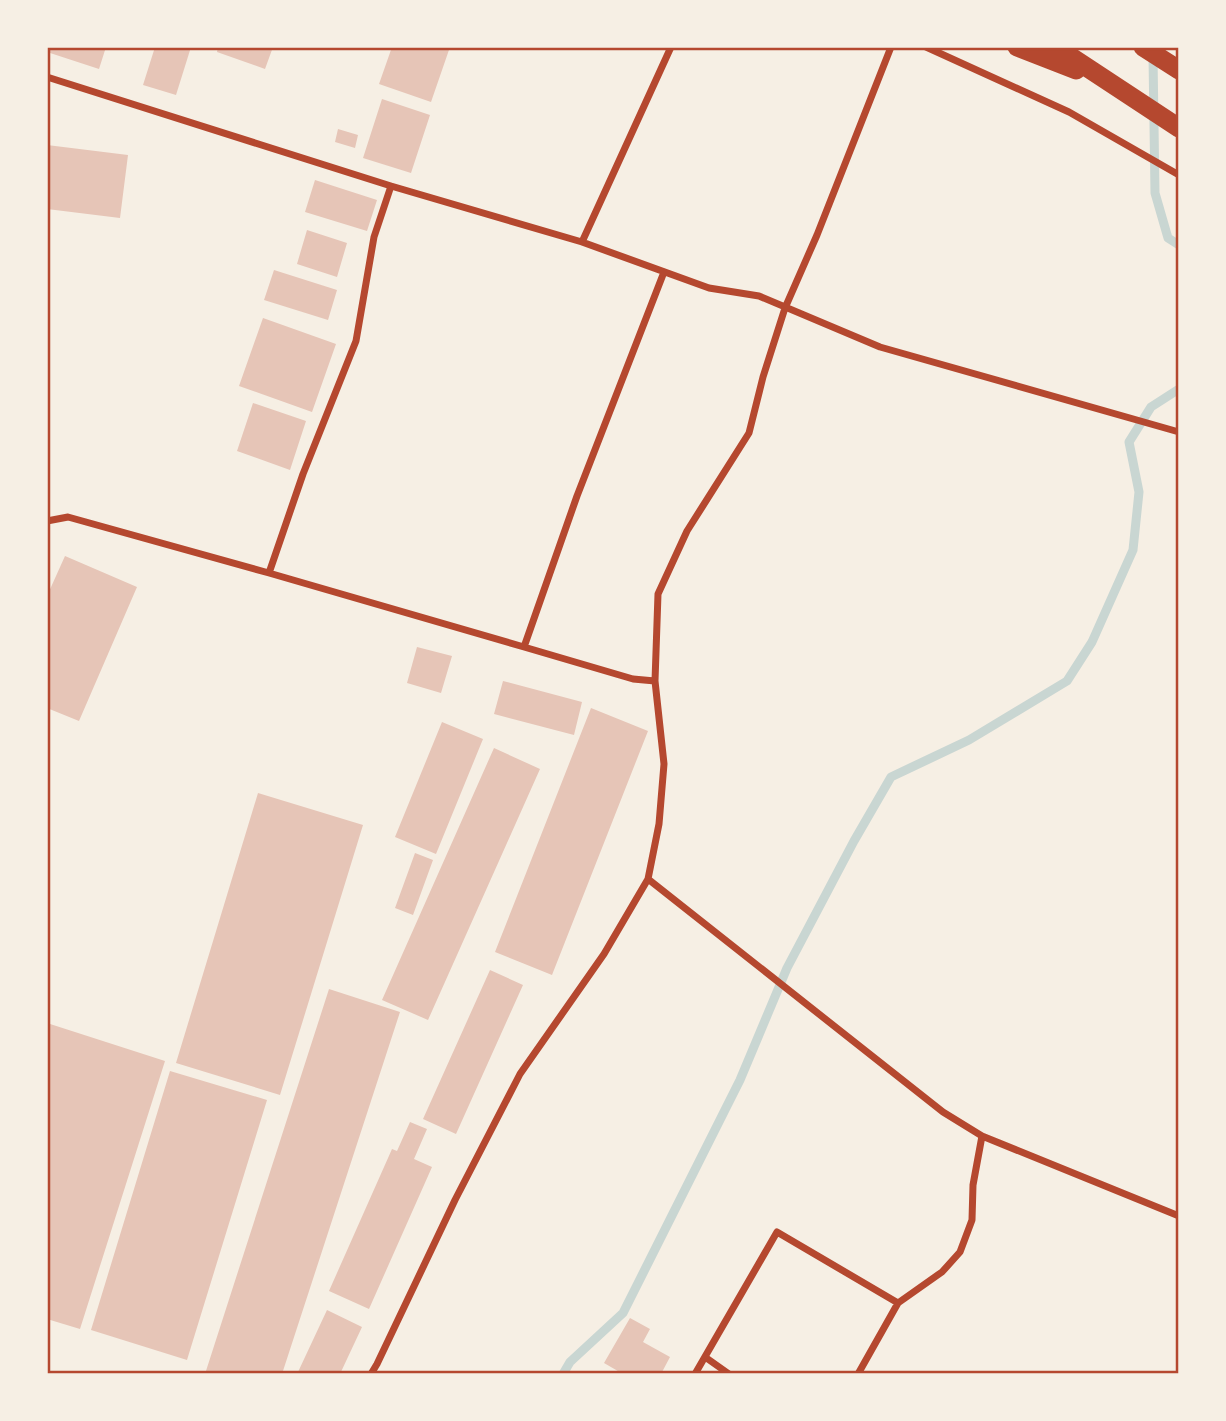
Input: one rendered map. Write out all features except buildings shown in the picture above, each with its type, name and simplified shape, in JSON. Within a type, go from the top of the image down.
[{"type":"highway","points":[[1017,47],[1113,85]]},
{"type":"highway","points":[[1056,47],[1179,128]]},
{"type":"highway","points":[[1143,47],[1179,70]]},
{"type":"highway","points":[[1163,47],[1179,60]]},
{"type":"street","points":[[582,242],[671,47]]},
{"type":"street","points":[[370,1374],[520,1074],[604,954],[648,879],[659,824],[664,764],[655,681],[659,594],[687,531],[749,433],[785,308],[891,47]]},
{"type":"street","points":[[926,47],[1069,113],[1179,175]]},
{"type":"street","points":[[47,77],[391,186],[582,242],[709,288],[759,296],[880,347],[1179,432]]},
{"type":"street","points":[[269,573],[303,474],[356,341],[374,237],[391,186]]},
{"type":"street","points":[[524,647],[577,496],[664,272]]},
{"type":"street","points":[[47,521],[68,517],[633,679],[655,681]]},
{"type":"street","points":[[648,879],[943,1112],[982,1136],[1179,1216]]},
{"type":"street","points":[[858,1374],[898,1303],[942,1272],[960,1252],[972,1220],[973,1185],[982,1136]]},
{"type":"street","points":[[695,1374],[777,1232],[898,1303]]},
{"type":"street","points":[[705,1357],[729,1374]]},
{"type":"waterway","points":[[1153,56],[1155,193],[1168,238],[1179,245]]},
{"type":"waterway","points":[[563,1374],[570,1362],[623,1313],[740,1080],[787,968],[891,777],[969,740],[1067,681],[1092,642],[1133,550],[1139,492],[1129,442],[1151,407],[1179,389]]}]
